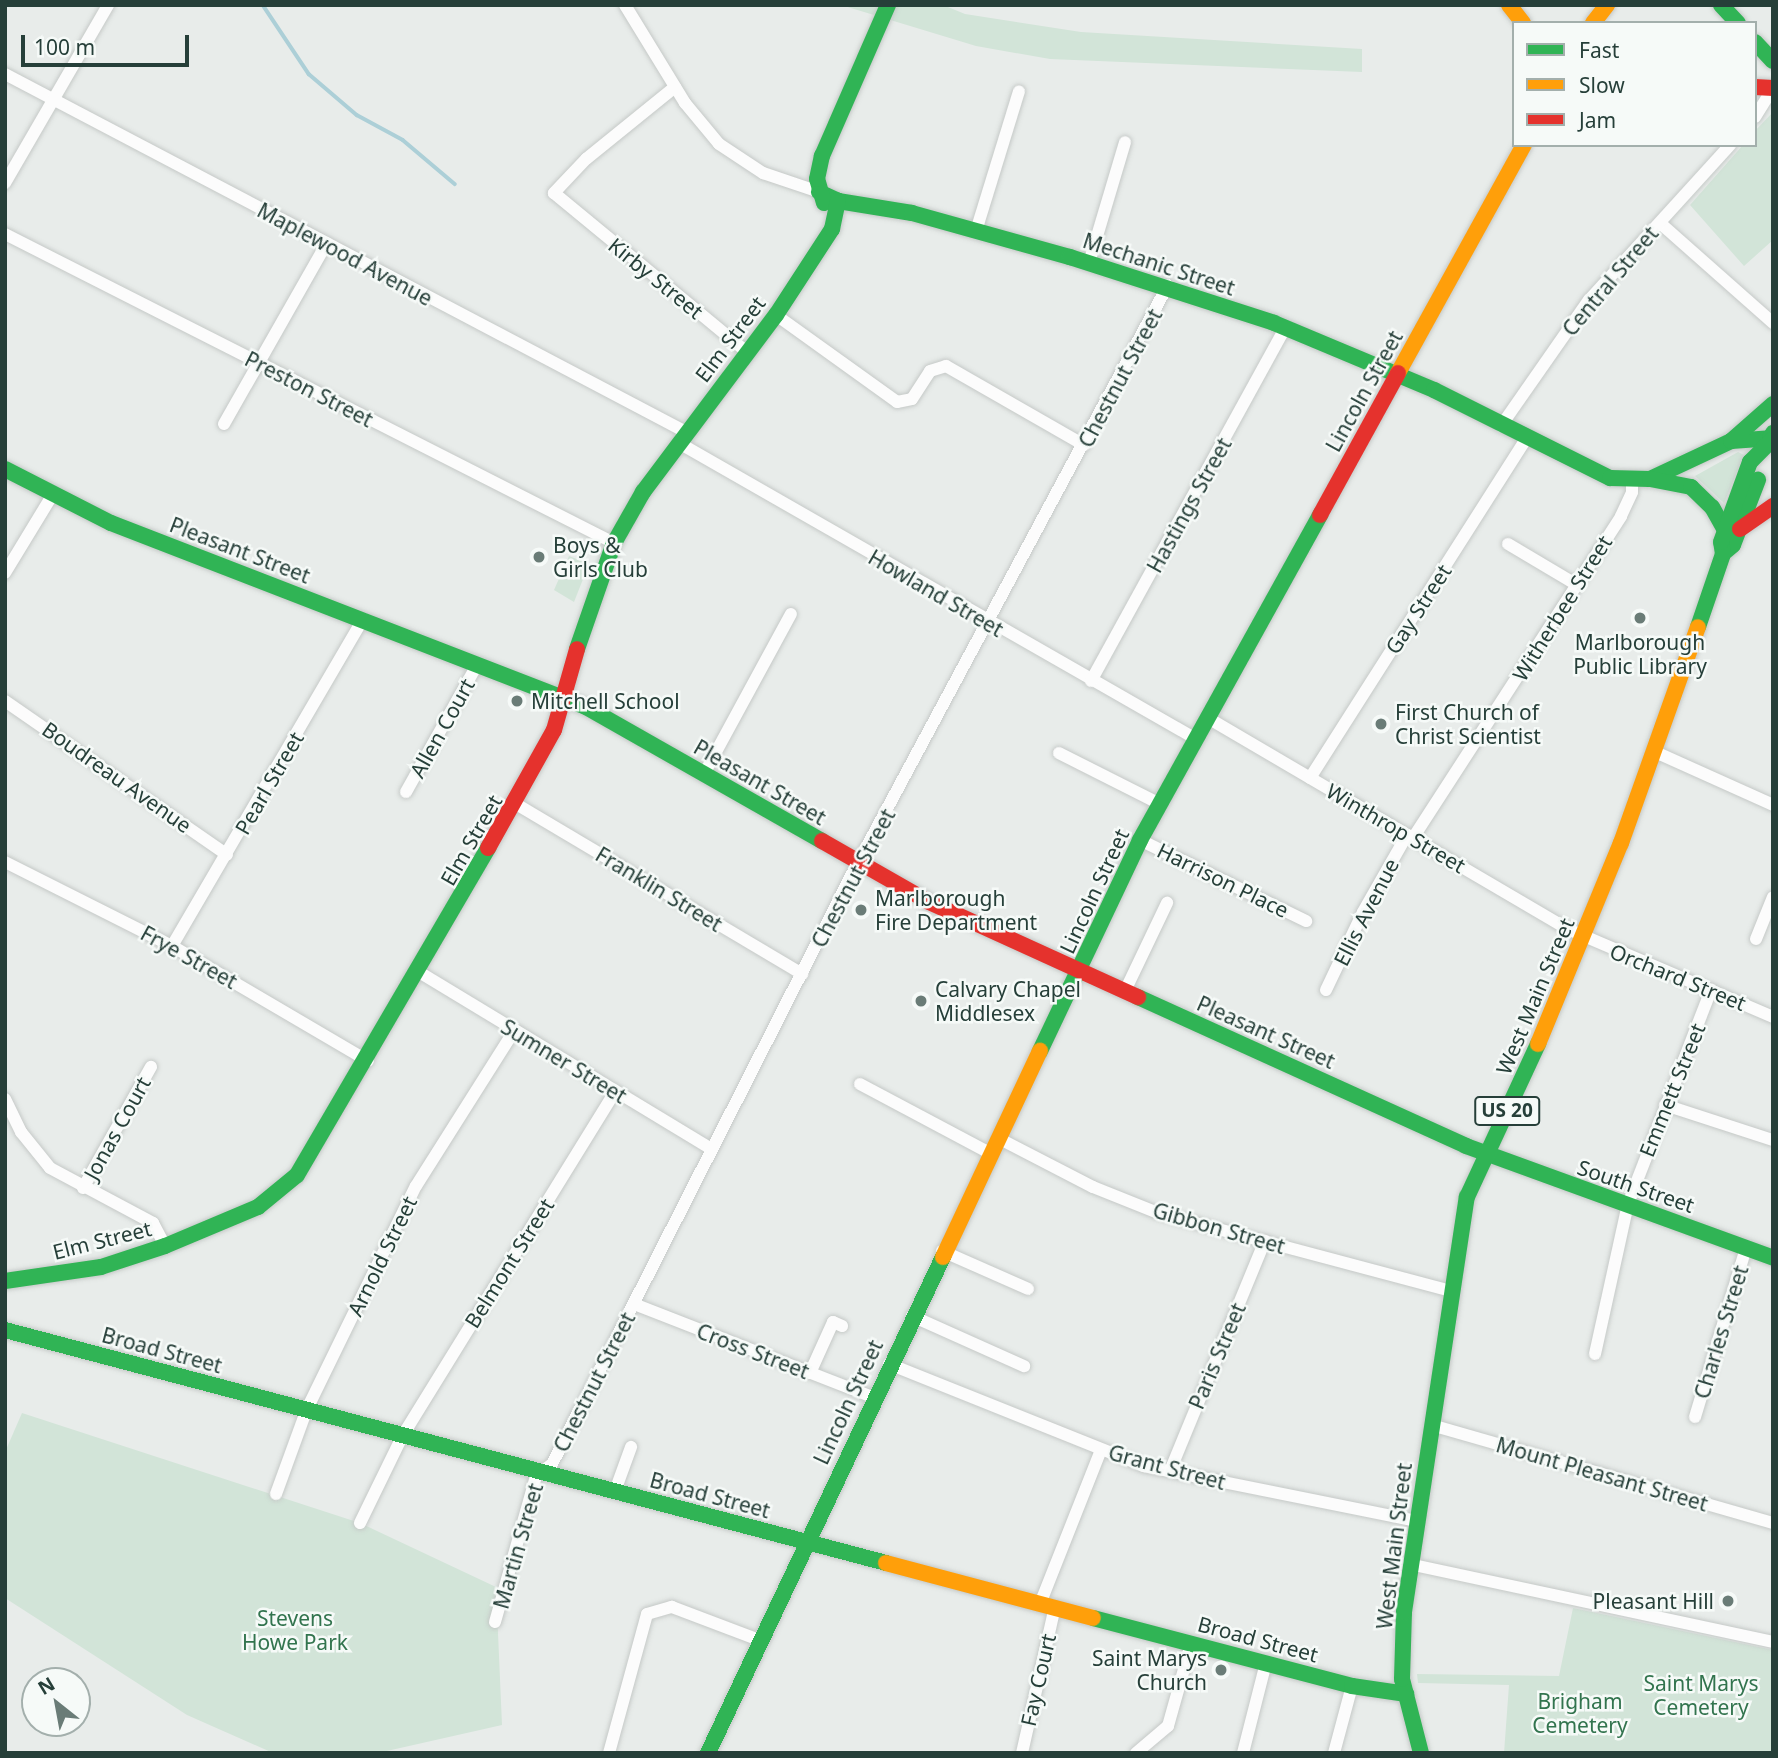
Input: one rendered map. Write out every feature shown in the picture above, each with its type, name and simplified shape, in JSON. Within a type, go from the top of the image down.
[{"type":"street","points":[[5,183],[108,5]]},
{"type":"street","name":"Mechanic Street","points":[[625,5],[700,123],[742,162],[838,201],[888,209],[976,231],[1168,285],[1285,328],[1398,376],[1589,472],[1632,480],[1650,480],[1731,441],[1773,404]]},
{"type":"street","name":"Elm Street","points":[[818,248],[826,211],[817,179],[832,127],[888,5]]},
{"type":"street","points":[[1509,5],[1521,21]]},
{"type":"street","points":[[1595,21],[1607,5]]},
{"type":"street","points":[[1721,5],[1736,21]]},
{"type":"street","points":[[1757,44],[1773,61]]},
{"type":"street","name":"Maplewood Avenue","points":[[5,74],[327,243],[682,438]]},
{"type":"street","name":"Kirby Street","points":[[675,87],[555,188],[554,193],[747,352]]},
{"type":"street","points":[[1757,114],[1773,88]]},
{"type":"street","points":[[976,231],[1019,91]]},
{"type":"street","points":[[1089,263],[1125,142]]},
{"type":"street","name":"Lincoln Street","points":[[708,1753],[942,1251],[1080,970],[1140,840],[1523,147]]},
{"type":"street","name":"Central Street","points":[[1501,426],[1589,300],[1728,147]]},
{"type":"street","name":"Elm Street","points":[[5,1281],[101,1267],[165,1246],[253,1210],[277,1195],[317,1146],[516,804],[565,697],[590,602],[614,542],[682,438],[776,315],[837,219],[838,201]]},
{"type":"street","name":"Elm Street","points":[[818,248],[846,220],[870,210],[888,209]]},
{"type":"street","points":[[1660,223],[1773,323]]},
{"type":"street","name":"Preston Street","points":[[5,234],[614,542]]},
{"type":"street","points":[[224,424],[327,243]]},
{"type":"street","name":"Chestnut Street","points":[[544,1472],[552,1464],[634,1304],[710,1148],[1168,285]]},
{"type":"street","points":[[776,315],[897,402],[912,399],[930,371],[946,366],[1084,445]]},
{"type":"street","name":"Hastings Street","points":[[1091,681],[1285,328]]},
{"type":"street","name":"Mechanic Street","points":[[1731,441],[1772,437]]},
{"type":"street","name":"West Main Street","points":[[1421,1753],[1406,1694],[1401,1657],[1409,1564],[1467,1197],[1485,1154],[1530,1064],[1584,937],[1732,530],[1750,462],[1760,455],[1772,437]]},
{"type":"street","name":"Howland Street","points":[[682,438],[988,623],[1196,739]]},
{"type":"street","name":"Gay Street","points":[[1310,778],[1526,439]]},
{"type":"street","name":"Pleasant Street","points":[[5,469],[163,544],[565,697],[927,901],[1485,1154]]},
{"type":"street","name":"Witherbee Street","points":[[1410,837],[1620,516],[1632,492],[1632,480]]},
{"type":"street","points":[[1650,480],[1691,487],[1732,530],[1773,506]]},
{"type":"street","points":[[5,573],[53,494]]},
{"type":"street","points":[[1508,544],[1577,585]]},
{"type":"street","points":[[704,774],[791,614]]},
{"type":"street","name":"Pearl Street","points":[[172,946],[363,619]]},
{"type":"street","name":"Allen Court","points":[[406,792],[477,664]]},
{"type":"street","name":"Boudreau Avenue","points":[[5,701],[227,855]]},
{"type":"street","name":"Winthrop Street","points":[[1208,718],[1584,937]]},
{"type":"street","points":[[1653,751],[1773,805]]},
{"type":"street","points":[[1059,753],[1160,804]]},
{"type":"street","name":"Franklin Street","points":[[516,804],[803,974]]},
{"type":"street","name":"Ellis Avenue","points":[[1326,990],[1363,912],[1410,837]]},
{"type":"street","name":"Harrison Place","points":[[1140,840],[1306,921]]},
{"type":"street","name":"Frye Street","points":[[5,862],[172,946],[368,1060]]},
{"type":"street","points":[[1756,939],[1773,897]]},
{"type":"street","points":[[1125,991],[1167,903]]},
{"type":"street","name":"Orchard Street","points":[[1584,937],[1773,1017]]},
{"type":"street","name":"Sumner Street","points":[[419,972],[710,1148]]},
{"type":"street","name":"Emmett Street","points":[[1595,1354],[1628,1204],[1711,990]]},
{"type":"street","name":"Arnold Street","points":[[276,1494],[307,1409],[416,1186],[514,1031]]},
{"type":"street","name":"Jonas Court","points":[[83,1188],[152,1067]]},
{"type":"street","points":[[860,1084],[990,1153]]},
{"type":"street","name":"Belmont Street","points":[[360,1523],[403,1435],[615,1092]]},
{"type":"street","points":[[5,1098],[36,1152],[50,1168],[153,1223],[165,1246]]},
{"type":"street","points":[[1665,1105],[1773,1140]]},
{"type":"street","name":"Gibbon Street","points":[[998,1138],[1093,1187],[1158,1213],[1451,1291]]},
{"type":"street","name":"South Street","points":[[1485,1154],[1773,1258]]},
{"type":"street","name":"Paris Street","points":[[1170,1471],[1265,1241]]},
{"type":"street","name":"Charles Street","points":[[1695,1417],[1746,1248]]},
{"type":"street","points":[[942,1251],[1028,1289]]},
{"type":"street","name":"Cross Street","points":[[634,1304],[873,1397]]},
{"type":"street","points":[[912,1316],[1024,1366]]},
{"type":"street","points":[[810,1373],[833,1322],[842,1326]]},
{"type":"street","name":"Broad Street","points":[[5,1330],[1352,1686],[1406,1694]]},
{"type":"street","name":"Grant Street","points":[[889,1364],[1101,1450],[1170,1471],[1416,1521]]},
{"type":"street","name":"Mount Pleasant Street","points":[[1431,1425],[1773,1523]]},
{"type":"street","points":[[615,1491],[631,1447]]},
{"type":"street","name":"Fay Court","points":[[1022,1753],[1048,1605],[1101,1450]]},
{"type":"street","name":"Martin Street","points":[[495,1622],[536,1476],[544,1472]]},
{"type":"street","points":[[1409,1564],[1773,1642]]},
{"type":"street","points":[[609,1753],[647,1614],[673,1607],[762,1641]]},
{"type":"street","points":[[1144,1751],[1168,1726],[1191,1644]]},
{"type":"street","points":[[1243,1753],[1266,1663]]},
{"type":"street","points":[[1334,1753],[1352,1686]]},
{"type":"green space","points":[[841,5],[943,5],[965,14],[1081,32],[1362,49],[1362,72],[1050,59],[976,46]]},
{"type":"green space","points":[[1773,112],[1773,240],[1744,266],[1690,205],[1741,147],[1757,147],[1757,129]]},
{"type":"green space","points":[[1738,452],[1744,455],[1724,503],[1695,476]]},
{"type":"green space","points":[[569,556],[589,564],[574,602],[554,590]]},
{"type":"green space","name":"Stevens Howe Park","points":[[22,1413],[360,1523],[496,1587],[502,1725],[378,1753],[273,1753],[187,1715],[5,1598],[5,1452]]},
{"type":"green space","name":"Saint Marys Cemetery","points":[[1573,1608],[1773,1650],[1773,1753],[1504,1753],[1509,1685],[1418,1683],[1417,1674],[1559,1676]]},
{"type":"waterway","points":[[263,5],[309,74],[357,115],[403,140],[455,184]]},
{"type":"traffic: fast","points":[[824,203],[817,179],[822,156],[888,5]]},
{"type":"traffic: fast","points":[[1721,5],[1736,21]]},
{"type":"traffic: fast","points":[[1757,44],[1773,61]]},
{"type":"traffic: fast","points":[[819,192],[838,201],[912,213],[1070,257],[1274,323],[1434,390],[1610,478],[1650,479],[1731,441],[1770,438],[1773,433]]},
{"type":"traffic: fast","points":[[577,649],[614,543],[643,492],[776,315],[832,229],[838,201]]},
{"type":"traffic: fast","points":[[1731,441],[1773,404]]},
{"type":"traffic: fast","points":[[1698,627],[1723,554],[1721,542],[1750,462],[1773,439]]},
{"type":"traffic: fast","points":[[5,469],[111,523],[586,707],[822,841]]},
{"type":"traffic: fast","points":[[1650,479],[1691,487],[1712,507],[1725,530]]},
{"type":"traffic: fast","points":[[1726,551],[1733,545],[1758,480]]},
{"type":"traffic: fast","points":[[1040,1051],[1140,840],[1320,515]]},
{"type":"traffic: fast","points":[[5,1281],[101,1267],[165,1246],[258,1207],[297,1175],[488,848]]},
{"type":"traffic: fast","points":[[1138,997],[1466,1146],[1773,1258]]},
{"type":"traffic: fast","points":[[1421,1753],[1402,1679],[1404,1612],[1467,1197],[1538,1044]]},
{"type":"traffic: fast","points":[[708,1753],[943,1257]]},
{"type":"traffic: fast","points":[[5,1330],[886,1563]]},
{"type":"traffic: fast","points":[[1093,1618],[1352,1686],[1406,1694]]},
{"type":"traffic: slow","points":[[1509,5],[1521,21]]},
{"type":"traffic: slow","points":[[1595,21],[1607,5]]},
{"type":"traffic: slow","points":[[1398,373],[1523,147]]},
{"type":"traffic: slow","points":[[1538,1044],[1621,843],[1698,627]]},
{"type":"traffic: slow","points":[[943,1257],[1040,1051]]},
{"type":"traffic: slow","points":[[886,1563],[1093,1618]]},
{"type":"traffic: jam","points":[[1757,87],[1773,88]]},
{"type":"traffic: jam","points":[[1320,515],[1398,373]]},
{"type":"traffic: jam","points":[[1740,529],[1773,506]]},
{"type":"traffic: jam","points":[[488,848],[554,730],[577,649]]},
{"type":"traffic: jam","points":[[822,841],[927,901],[1138,997]]},
{"type":"place","name":"Boys & Girls Club","points":[[539,557]]},
{"type":"place","name":"Marlborough Public Library","points":[[1640,618]]},
{"type":"place","name":"Mitchell School","points":[[517,701]]},
{"type":"place","name":"First Church of Christ Scientist","points":[[1381,724]]},
{"type":"place","name":"Marlborough Fire Department","points":[[861,910]]},
{"type":"place","name":"Calvary Chapel Middlesex","points":[[921,1001]]},
{"type":"place","name":"Pleasant Hill","points":[[1728,1601]]},
{"type":"place","name":"Saint Marys Church","points":[[1221,1670]]},
{"type":"park label","name":"Brigham Cemetery","points":[[1580,1713]]}]
